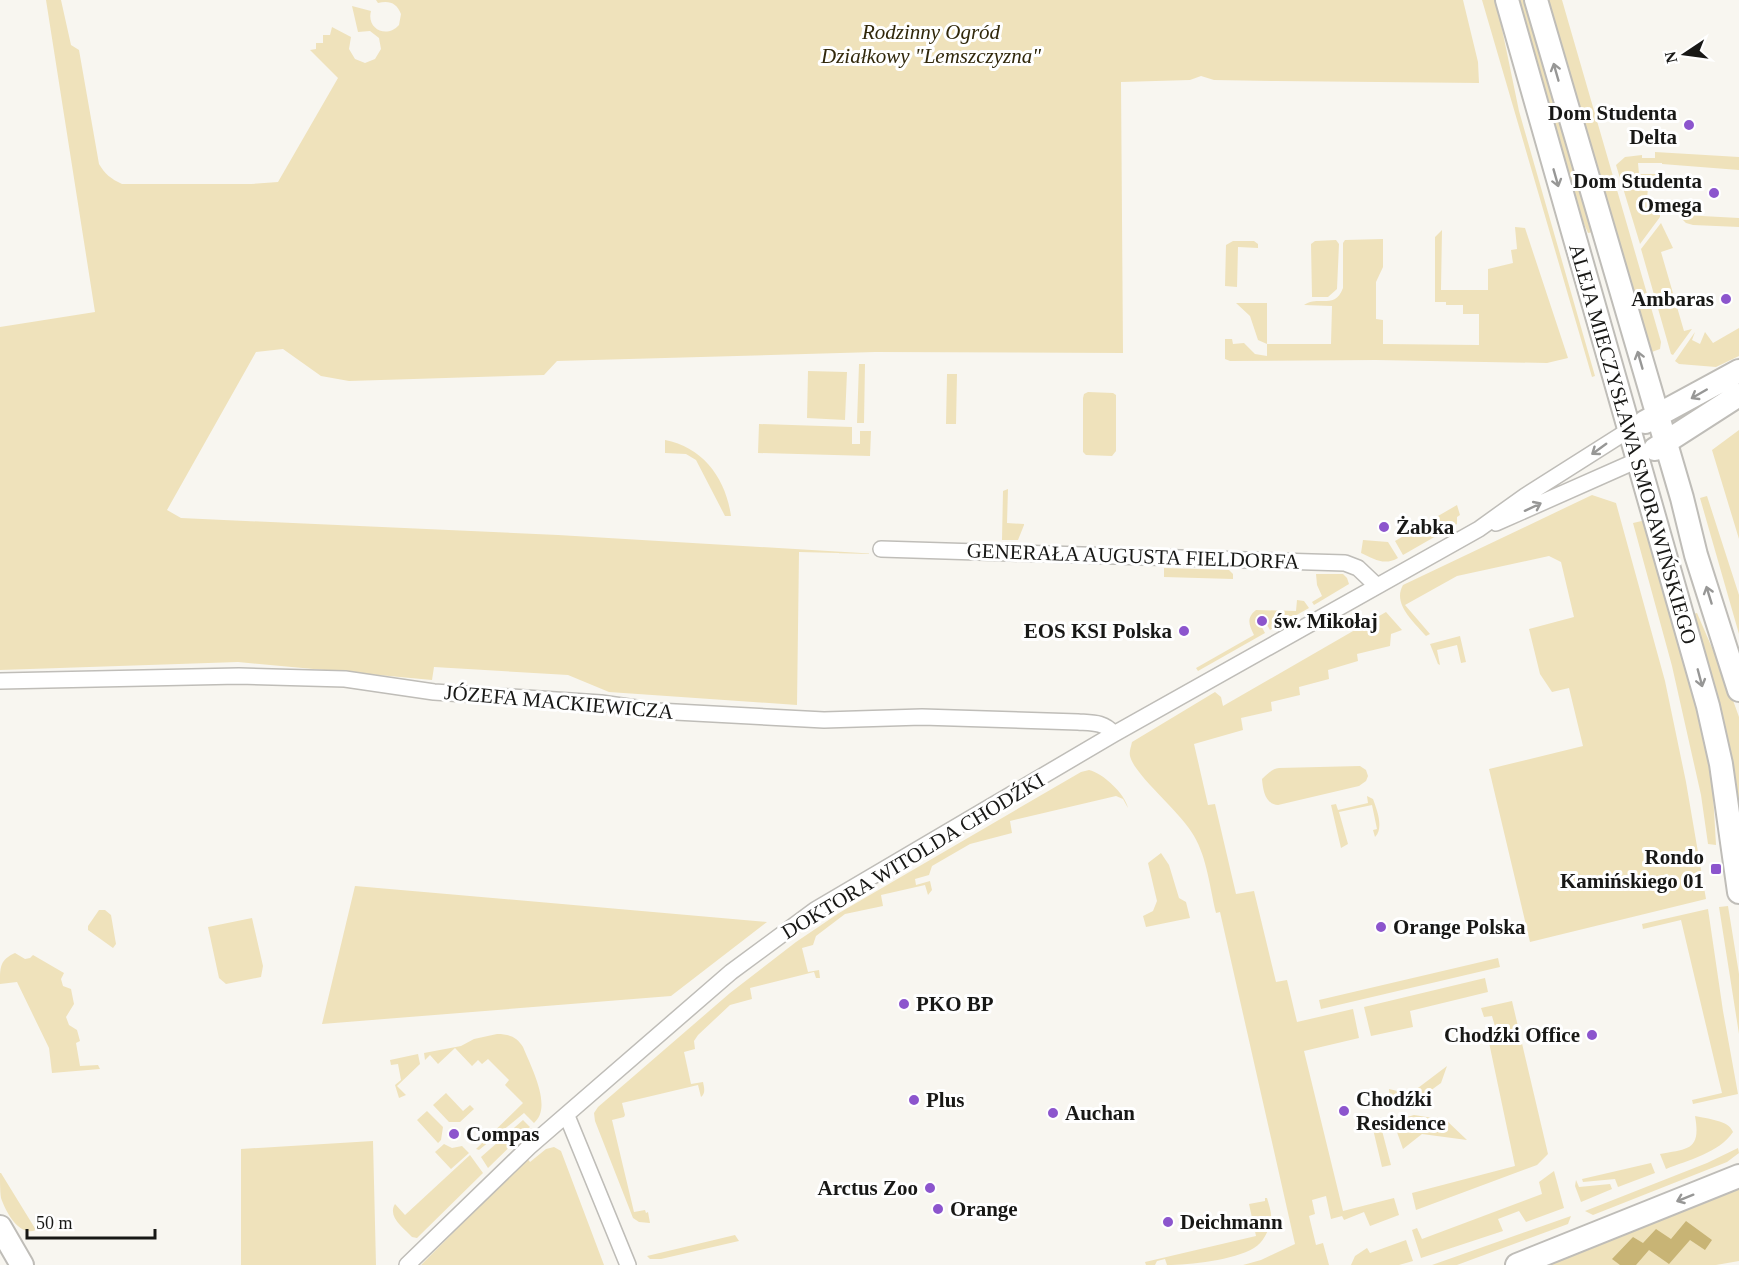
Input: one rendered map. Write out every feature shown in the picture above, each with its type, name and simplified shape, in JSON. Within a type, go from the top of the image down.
[{"type":"main road","name":"ALEJA MIECZYSŁAWA SMORAWIŃSKIEGO","points":[[1506,0],[1697,665],[1721,764],[1739,892]]},
{"type":"main road","name":"ALEJA MIECZYSŁAWA SMORAWIŃSKIEGO","points":[[1536,0],[1658,415],[1696,555],[1739,690]]},
{"type":"main road","name":"DOKTORA WITOLDA CHODŹKI","points":[[1629,430],[1739,371]]},
{"type":"main road","name":"DOKTORA WITOLDA CHODŹKI","points":[[1638,460],[1739,395]]},
{"type":"main road","points":[[1517,1265],[1739,1176]]},
{"type":"main road","points":[[0,1227],[20,1262]]},
{"type":"street","name":"DOKTORA WITOLDA CHODŹKI","points":[[407,1265],[529,1147],[731,972],[806,916],[860,882],[1114,734],[1479,529],[1525,496],[1629,430]]},
{"type":"street","name":"DOKTORA WITOLDA CHODŹKI","points":[[1479,529],[1510,518],[1573,487],[1638,460]]},
{"type":"street","name":"GENERAŁA AUGUSTA FIELDORFA","points":[[880,549],[1345,563],[1358,568],[1377,586]]},
{"type":"street","name":"JÓZEFA MACKIEWICZA","points":[[0,681],[239,676],[345,679],[434,692],[601,703],[657,711],[824,720],[921,717],[1078,722],[1095,723],[1108,727],[1114,734]]},
{"type":"street","points":[[567,1116],[628,1265]]},
{"type":"green space","name":"Rodzinny Ogród Działkowy \"Lemszczyzna\"","points":[[46,0],[61,0],[71,45],[79,50],[99,164],[109,176],[122,184],[278,182],[338,78],[310,50],[316,49],[316,43],[323,43],[323,35],[330,35],[332,27],[351,37],[349,49],[355,59],[365,63],[375,59],[381,49],[379,38],[370,31],[358,32],[352,6],[371,11],[370,17],[374,27],[384,31],[394,29],[399,25],[401,14],[392,3],[378,3],[376,0],[1463,0],[1478,62],[1479,83],[1214,80],[1201,76],[1190,80],[1121,82],[1123,353],[875,352],[557,361],[544,375],[349,381],[321,376],[283,349],[256,352],[167,510],[181,518],[558,535],[878,554],[799,552],[797,705],[609,692],[568,675],[434,667],[432,680],[238,662],[0,670],[0,327],[95,312]]},
{"type":"green space","points":[[1482,0],[1496,0],[1519,111],[1595,376],[1592,377]]},
{"type":"green space","points":[[1517,0],[1526,0],[1593,232],[1588,233],[1572,196]]},
{"type":"green space","points":[[1546,0],[1562,0],[1661,342],[1660,349],[1649,353]]},
{"type":"green space","points":[[1655,152],[1739,157],[1739,170],[1638,163],[1639,174],[1662,174],[1660,177],[1649,177],[1647,199],[1660,201],[1660,217],[1640,244],[1616,165],[1625,157],[1642,155],[1642,158],[1655,158]]},
{"type":"green space","points":[[1683,215],[1739,218],[1739,227],[1693,225],[1681,218]]},
{"type":"green space","points":[[1661,223],[1673,248],[1661,252],[1684,331],[1692,329],[1673,355],[1641,249]]},
{"type":"green space","points":[[1515,227],[1525,228],[1568,358],[1547,363],[1376,360],[1230,361],[1225,359],[1225,339],[1232,339],[1233,344],[1244,343],[1255,354],[1267,356],[1267,344],[1331,344],[1332,306],[1304,305],[1315,301],[1336,299],[1340,295],[1343,288],[1343,243],[1345,240],[1383,239],[1383,267],[1376,282],[1376,319],[1383,320],[1383,344],[1479,345],[1479,314],[1463,314],[1463,305],[1446,305],[1446,302],[1435,302],[1435,237],[1442,230],[1441,290],[1488,290],[1488,269],[1513,263],[1511,250],[1517,249]]},
{"type":"green space","points":[[1336,240],[1339,244],[1337,289],[1328,297],[1312,297],[1311,244],[1315,241]]},
{"type":"green space","points":[[1233,241],[1254,241],[1258,244],[1258,248],[1238,247],[1237,287],[1225,286],[1226,245]]},
{"type":"green space","points":[[1236,303],[1267,303],[1267,344],[1258,340],[1250,316]]},
{"type":"green space","points":[[1739,328],[1739,356],[1716,367],[1679,364],[1675,361],[1695,332],[1692,340],[1700,344],[1705,332],[1713,343]]},
{"type":"green space","points":[[859,364],[865,364],[864,423],[857,423]]},
{"type":"green space","points":[[808,371],[847,372],[845,420],[807,418]]},
{"type":"green space","points":[[947,374],[957,374],[956,424],[946,424]]},
{"type":"green space","points":[[1088,392],[1116,395],[1116,451],[1112,456],[1086,455],[1083,452],[1083,398]]},
{"type":"green space","points":[[759,424],[852,427],[852,444],[860,444],[860,431],[871,431],[870,456],[758,453]]},
{"type":"green space","points":[[1739,430],[1739,539],[1712,450]]},
{"type":"green space","points":[[665,440],[691,450],[710,467],[724,490],[731,516],[725,516],[696,460],[686,454],[665,453]]},
{"type":"green space","points":[[1008,489],[1007,523],[1024,524],[1018,540],[1002,540],[1003,491]]},
{"type":"green space","points":[[1592,495],[1616,503],[1665,681],[1686,782],[1706,899],[1530,942],[1489,769],[1583,746],[1569,688],[1552,692],[1540,674],[1529,629],[1574,617],[1561,562],[1549,556],[1457,576],[1405,605],[1430,634],[1426,636],[1402,606],[1400,592],[1403,585]]},
{"type":"green space","points":[[1707,496],[1739,595],[1739,634],[1700,498]]},
{"type":"green space","points":[[1457,505],[1460,515],[1457,517],[1457,524],[1403,555],[1395,541]]},
{"type":"green space","points":[[1646,520],[1683,649],[1703,731],[1712,776],[1716,845],[1708,844],[1701,795],[1672,666],[1633,523]]},
{"type":"green space","points":[[1363,540],[1388,542],[1398,558],[1384,562],[1361,553]]},
{"type":"green space","points":[[1164,568],[1229,570],[1233,574],[1233,579],[1164,577]]},
{"type":"green space","points":[[1316,574],[1343,574],[1349,584],[1314,605],[1312,602],[1322,596],[1317,585]]},
{"type":"green space","points":[[1297,600],[1304,601],[1309,608],[1270,630],[1263,618],[1258,620],[1265,633],[1198,671],[1196,668],[1254,635],[1249,622],[1256,610],[1296,611]]},
{"type":"green space","points":[[1386,612],[1402,630],[1391,634],[1390,646],[1357,654],[1358,661],[1328,670],[1329,679],[1299,687],[1300,695],[1271,702],[1272,711],[1241,718],[1243,730],[1194,744],[1208,805],[1215,804],[1236,894],[1254,891],[1276,982],[1287,980],[1297,1022],[1353,1009],[1359,1038],[1304,1051],[1343,1211],[1394,1198],[1399,1215],[1370,1226],[1364,1212],[1344,1220],[1342,1216],[1331,1219],[1326,1196],[1312,1200],[1315,1214],[1309,1216],[1316,1245],[1323,1243],[1329,1265],[1243,1265],[1261,1260],[1295,1244],[1220,912],[1216,913],[1202,854],[1194,836],[1180,816],[1133,764],[1130,749],[1132,742],[1215,692],[1221,697],[1223,706]]},
{"type":"green space","points":[[1697,613],[1739,717],[1739,818],[1693,614]]},
{"type":"green space","points":[[1460,636],[1466,662],[1461,663],[1457,645],[1437,650],[1440,665],[1438,664],[1430,644]]},
{"type":"green space","points":[[1360,766],[1366,770],[1368,776],[1366,781],[1359,786],[1278,805],[1270,802],[1264,792],[1262,779],[1277,769]]},
{"type":"green space","points":[[1089,770],[1101,775],[1113,785],[1123,797],[1128,808],[1123,799],[1116,796],[1010,821],[1012,833],[970,844],[932,866],[929,875],[915,879],[916,885],[930,881],[932,890],[928,895],[925,885],[881,895],[883,906],[845,914],[816,936],[813,945],[802,948],[808,972],[819,970],[820,978],[816,978],[814,972],[750,988],[752,999],[730,1005],[698,1035],[694,1041],[695,1049],[684,1052],[691,1084],[703,1082],[704,1092],[701,1097],[698,1085],[622,1103],[624,1117],[612,1120],[634,1212],[645,1210],[646,1213],[648,1212],[650,1223],[639,1222],[633,1218],[595,1121],[594,1113],[598,1107],[730,993],[796,942],[839,913],[1081,772]]},
{"type":"green space","points":[[1367,796],[1373,799],[1378,813],[1378,833],[1375,837],[1373,830],[1377,829],[1372,805],[1339,812],[1348,844],[1341,848],[1331,805],[1336,804],[1338,810],[1368,803]]},
{"type":"green space","points":[[1161,853],[1169,865],[1179,898],[1186,902],[1190,918],[1146,927],[1143,916],[1153,911],[1157,901],[1148,863]]},
{"type":"green space","points":[[355,886],[767,922],[671,996],[322,1024]]},
{"type":"green space","points":[[1728,906],[1739,974],[1739,1034],[1719,907]]},
{"type":"green space","points":[[1708,909],[1738,1094],[1693,1104],[1692,1100],[1722,1093],[1681,920],[1643,929],[1642,924]]},
{"type":"green space","points":[[99,910],[105,910],[111,915],[116,944],[113,948],[88,930],[88,926]]},
{"type":"green space","points":[[252,918],[263,966],[261,977],[226,984],[219,978],[208,927]]},
{"type":"green space","points":[[15,953],[25,959],[33,955],[64,973],[61,979],[63,986],[71,989],[74,1004],[66,1017],[69,1025],[77,1030],[80,1041],[76,1043],[80,1066],[98,1065],[100,1069],[52,1073],[49,1048],[17,982],[0,984],[2,964],[6,958]]},
{"type":"green space","points":[[1498,958],[1500,967],[1321,1009],[1319,1000]]},
{"type":"green space","points":[[1485,978],[1488,992],[1410,1011],[1413,1027],[1371,1036],[1364,1007]]},
{"type":"green space","points":[[1512,1001],[1548,1154],[1537,1165],[1416,1210],[1412,1193],[1515,1166],[1487,1033],[1496,1030],[1492,1016],[1484,1017],[1481,1008]]},
{"type":"green space","points":[[497,1034],[512,1037],[523,1047],[539,1086],[541,1107],[534,1123],[524,1113],[479,1150],[476,1149],[523,1103],[505,1085],[509,1080],[488,1059],[482,1064],[478,1060],[472,1066],[455,1048],[438,1064],[430,1055],[425,1060],[424,1053],[461,1046],[474,1039]]},
{"type":"green space","points":[[418,1054],[420,1064],[397,1086],[406,1095],[399,1098],[395,1085],[401,1080],[398,1064],[391,1065],[390,1060]]},
{"type":"green space","points":[[1447,1066],[1441,1083],[1412,1104],[1390,1098],[1389,1089],[1410,1094]]},
{"type":"green space","points":[[446,1093],[463,1111],[470,1105],[474,1109],[460,1122],[449,1122],[433,1105]]},
{"type":"green space","points":[[427,1111],[443,1127],[441,1140],[438,1143],[417,1120]]},
{"type":"green space","points":[[1414,1115],[1446,1120],[1467,1140],[1422,1134],[1403,1149],[1393,1121]]},
{"type":"green space","points":[[1695,1116],[1722,1122],[1733,1132],[1711,1151],[1666,1169],[1660,1154],[1679,1151],[1691,1146],[1696,1136]]},
{"type":"green space","points":[[523,1120],[530,1127],[488,1168],[481,1157]]},
{"type":"green space","points":[[1380,1123],[1391,1165],[1382,1167],[1372,1125]]},
{"type":"green space","points":[[373,1141],[376,1265],[241,1265],[241,1149]]},
{"type":"green space","points":[[444,1144],[452,1148],[462,1146],[469,1153],[451,1169],[435,1152]]},
{"type":"green space","points":[[554,1147],[561,1151],[604,1265],[421,1265],[527,1158],[530,1162],[546,1149]]},
{"type":"green space","points":[[1738,1148],[1739,1153],[1727,1162],[1593,1215],[1585,1211],[1707,1163]]},
{"type":"green space","points":[[470,1155],[483,1173],[417,1238],[412,1237],[395,1218],[393,1209],[395,1204],[405,1215]]},
{"type":"green space","points":[[1651,1163],[1655,1173],[1618,1187],[1615,1179],[1583,1182],[1582,1179]]},
{"type":"green space","points":[[1554,1171],[1564,1208],[1526,1222],[1519,1211],[1498,1219],[1503,1231],[1421,1258],[1412,1230],[1417,1228],[1422,1239],[1542,1194],[1539,1182]]},
{"type":"green space","points":[[0,1173],[36,1230],[24,1230],[19,1227],[6,1210],[1,1198]]},
{"type":"green space","points":[[1576,1180],[1579,1187],[1610,1184],[1612,1189],[1581,1202],[1575,1186]]},
{"type":"green space","points":[[1739,1189],[1739,1261],[1716,1265],[1543,1265]]},
{"type":"green space","points":[[1267,1198],[1271,1221],[1265,1236],[1254,1248],[1235,1256],[1212,1261],[1167,1265],[1165,1259],[1157,1261],[1155,1265],[1146,1265],[1145,1262],[1256,1236],[1249,1204],[1265,1201]]},
{"type":"green space","points":[[1571,1216],[1568,1224],[1457,1265],[1432,1265]]},
{"type":"green space","points":[[735,1235],[739,1241],[661,1259],[650,1259],[647,1256]]},
{"type":"green space","points":[[1406,1240],[1413,1261],[1399,1265],[1351,1265],[1355,1256],[1367,1248],[1370,1253]]},
{"type":"shaded area","points":[[1686,1221],[1712,1240],[1705,1250],[1690,1240],[1669,1264],[1649,1250],[1636,1265],[1620,1265],[1612,1259],[1633,1237],[1643,1243],[1656,1229],[1671,1239]]},
{"type":"place","name":"Dom Studenta Delta","points":[[1689,125]]},
{"type":"place","name":"Dom Studenta Omega","points":[[1714,193]]},
{"type":"place","name":"Ambaras","points":[[1726,299]]},
{"type":"place","name":"Żabka","points":[[1384,527]]},
{"type":"place","name":"św. Mikołaj","points":[[1262,621]]},
{"type":"place","name":"EOS KSI Polska","points":[[1184,631]]},
{"type":"place","name":"Rondo Kamińskiego 01","points":[[1716,869]]},
{"type":"place","name":"Orange Polska","points":[[1381,927]]},
{"type":"place","name":"PKO BP","points":[[904,1004]]},
{"type":"place","name":"Chodźki Office","points":[[1592,1035]]},
{"type":"place","name":"Plus","points":[[914,1100]]},
{"type":"place","name":"Chodźki Residence","points":[[1344,1111]]},
{"type":"place","name":"Auchan","points":[[1053,1113]]},
{"type":"place","name":"Compas","points":[[454,1134]]},
{"type":"place","name":"Arctus Zoo","points":[[930,1188]]},
{"type":"place","name":"Orange","points":[[938,1209]]},
{"type":"place","name":"Deichmann","points":[[1168,1222]]}]
